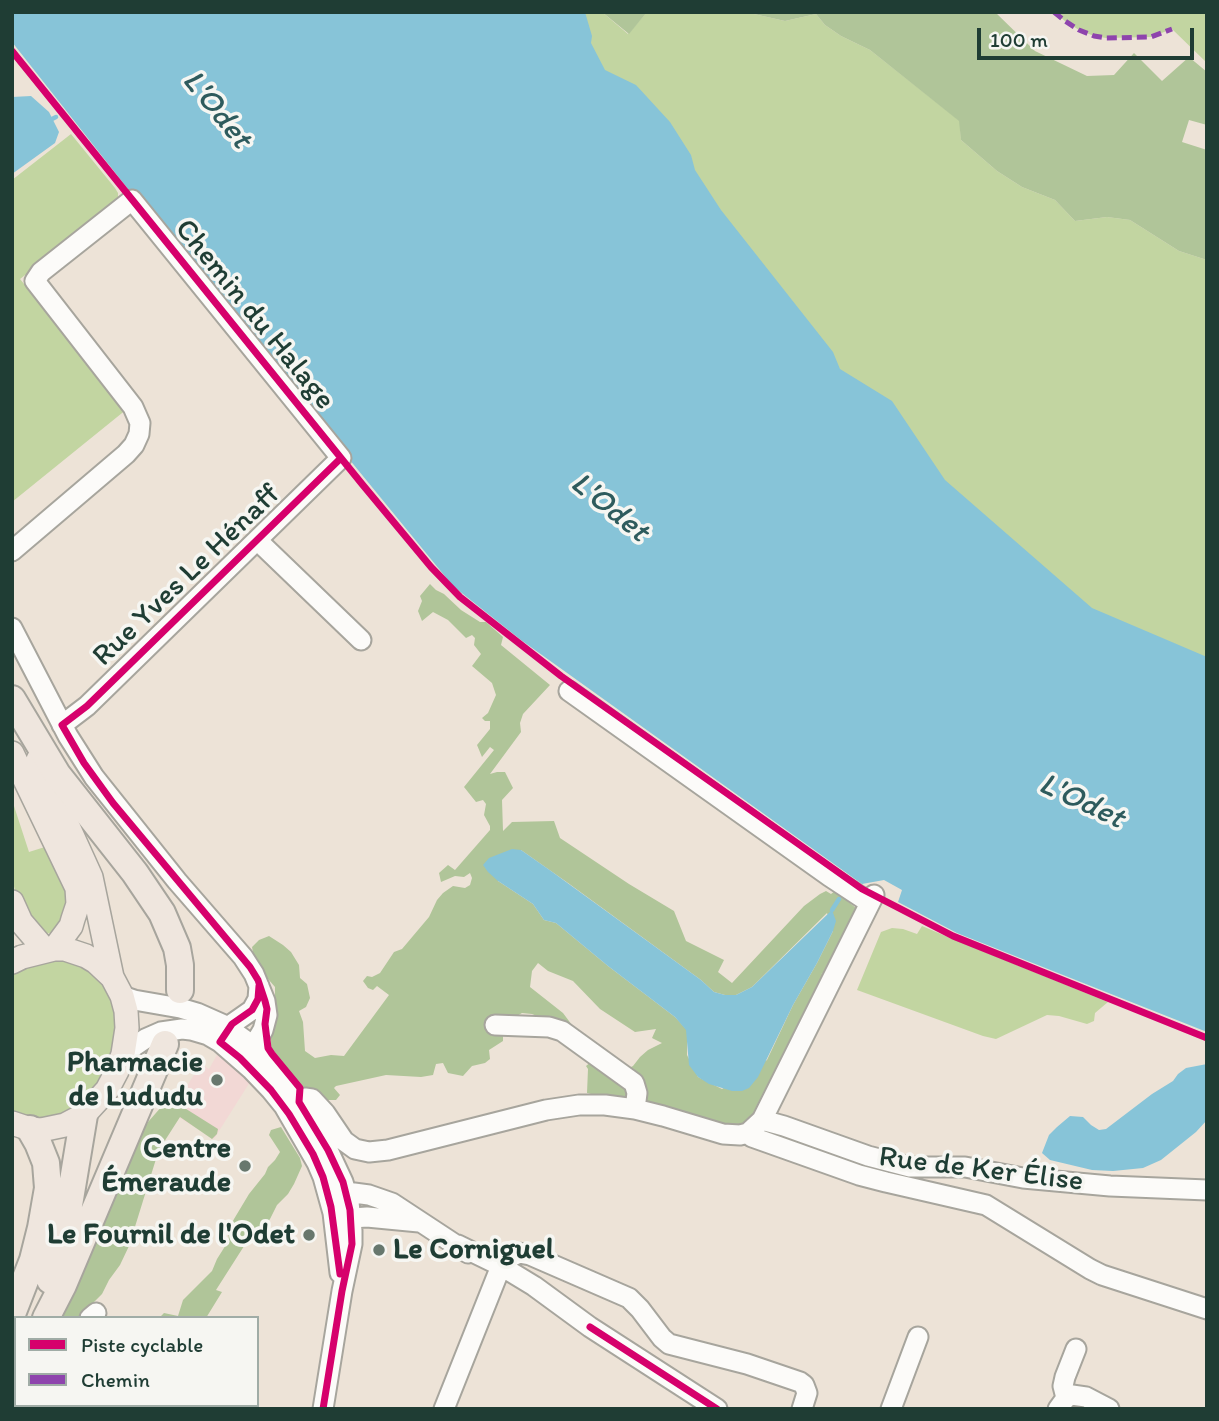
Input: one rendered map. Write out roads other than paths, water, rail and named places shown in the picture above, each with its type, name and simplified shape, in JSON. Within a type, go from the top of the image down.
[{"type":"highway","points":[[12,700],[57,774],[135,873],[162,913],[177,948],[180,989]]},
{"type":"highway","points":[[47,1316],[165,1044]]},
{"type":"highway","points":[[37,1316],[56,1260],[84,1115]]},
{"type":"highway","points":[[12,1314],[33,1260],[48,1188],[46,1163],[38,1143],[21,1126]]},
{"type":"main road","points":[[12,700],[91,877],[117,986],[126,1011],[127,1028],[117,1071],[107,1090],[84,1115],[52,1129],[21,1126]]},
{"type":"main road","points":[[12,753],[77,888],[78,905],[74,919],[49,950]]},
{"type":"main road","points":[[12,902],[21,922],[49,950]]},
{"type":"main road","points":[[12,962],[49,950],[65,949],[96,962],[117,986]]},
{"type":"street","name":"Chemin du Halage","points":[[12,551],[126,454],[139,434],[140,423],[133,407],[35,281],[41,272],[132,200],[341,458]]},
{"type":"street","name":"Rue Yves Le Hénaff","points":[[62,725],[87,706],[341,458]]},
{"type":"street","points":[[257,540],[361,640]]},
{"type":"street","points":[[12,628],[84,763],[177,881],[243,957],[260,985],[267,1015],[262,1030],[246,1052]]},
{"type":"street","points":[[569,691],[828,884],[872,899],[755,1126],[752,1137],[859,1175],[986,1205],[1102,1275],[1207,1309]]},
{"type":"street","points":[[123,1054],[161,1032],[181,1029],[198,1032],[229,1030],[252,1010],[258,999],[260,985]]},
{"type":"street","points":[[117,986],[134,1000],[188,1010],[206,1016],[229,1030],[271,1090],[294,1108],[328,1150],[342,1219],[339,1257],[342,1291],[323,1409]]},
{"type":"street","points":[[495,1025],[549,1027],[562,1031],[634,1083],[637,1093],[635,1109]]},
{"type":"street","points":[[246,1052],[280,1077],[294,1108]]},
{"type":"street","points":[[294,1108],[305,1098],[312,1099],[344,1141],[355,1149],[369,1152],[388,1150],[568,1106],[595,1104],[663,1115],[723,1134],[740,1135],[755,1126]]},
{"type":"street","name":"Rue de Ker Élise","points":[[755,1126],[784,1126],[868,1156],[910,1167],[965,1167],[1015,1177],[1111,1186],[1207,1190]]},
{"type":"street","points":[[338,1197],[363,1194],[401,1207],[499,1271],[547,1294],[590,1327],[717,1409]]},
{"type":"street","points":[[342,1219],[367,1216],[422,1223]]},
{"type":"street","points":[[444,1409],[499,1271],[510,1256],[519,1253],[623,1294],[637,1305],[669,1344],[747,1364],[800,1382],[807,1392],[802,1409]]},
{"type":"street","points":[[891,1409],[918,1337]]},
{"type":"street","points":[[1062,1403],[1065,1377],[1076,1349]]},
{"type":"street","points":[[1062,1403],[1072,1395],[1086,1397],[1109,1409]]},
{"type":"water","name":"L'Odet","points":[[12,12],[585,12],[592,36],[591,43],[605,70],[636,85],[670,122],[691,155],[695,170],[721,210],[833,352],[840,369],[892,401],[945,480],[1092,608],[1207,657],[1207,1032],[957,933],[898,902],[902,890],[884,880],[862,884],[521,640],[453,586],[132,194],[12,42]]},
{"type":"water","points":[[31,96],[49,112],[59,132],[55,143],[12,174],[12,97]]},
{"type":"water","points":[[512,849],[521,850],[714,992],[725,995],[736,995],[752,987],[832,910],[836,921],[833,931],[758,1077],[749,1088],[732,1091],[709,1084],[698,1077],[689,1065],[686,1030],[675,1017],[556,923],[544,920],[533,904],[488,872],[483,865],[489,858]]},
{"type":"water","points":[[1207,1064],[1207,1120],[1161,1160],[1143,1168],[1092,1170],[1050,1160],[1042,1153],[1049,1135],[1070,1116],[1083,1117],[1099,1130],[1106,1129],[1173,1081],[1186,1068]]},
{"type":"waterway","points":[[52,119],[56,117]]},
{"type":"waterway","points":[[832,910],[839,899]]},
{"type":"place","name":"Pharmacie de Lududu","points":[[217,1080]]},
{"type":"place","name":"Centre Émeraude","points":[[245,1166]]},
{"type":"place","name":"Le Fournil de l'Odet","points":[[309,1235]]},
{"type":"place","name":"Le Corniguel","points":[[379,1250]]}]
